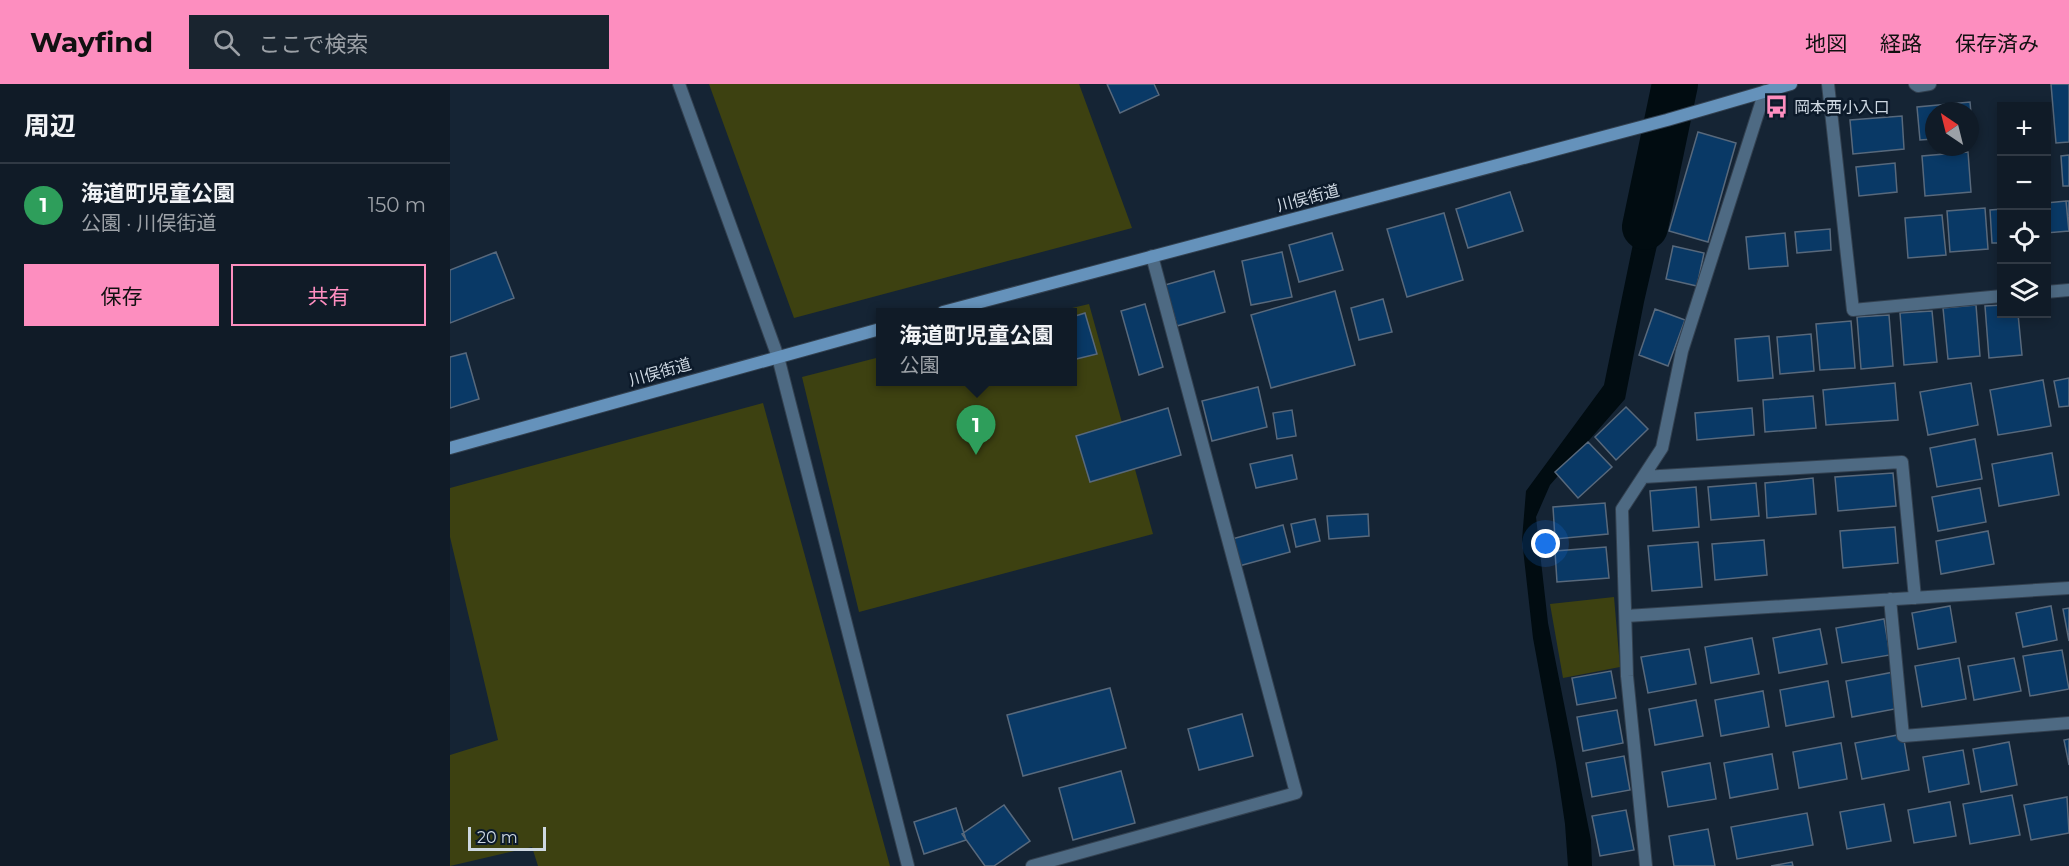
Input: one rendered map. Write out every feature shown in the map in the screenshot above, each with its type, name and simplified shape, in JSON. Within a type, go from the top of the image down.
[{"type":"main road","name":"川俣街道","points":[[958,308],[1682,116],[1790,84]]},
{"type":"main road","name":"川俣街道","points":[[450,448],[876,330]]},
{"type":"street","points":[[679,84],[778,357],[908,866]]},
{"type":"street","points":[[1828,84],[1853,310],[1997,296]]},
{"type":"street","points":[[1915,84],[1918,86],[1930,84]]},
{"type":"street","points":[[1646,866],[1627,676],[1622,509],[1662,448],[1682,351],[1765,91]]},
{"type":"street","points":[[1032,866],[1296,793],[1152,256]]},
{"type":"street","points":[[2051,292],[2069,290]]},
{"type":"street","points":[[1643,477],[1902,462],[1915,598]]},
{"type":"street","points":[[1626,616],[2069,588]]},
{"type":"street","points":[[1890,599],[1903,736],[2069,723]]},
{"type":"green space","points":[[709,84],[1079,84],[1132,228],[794,318]]},
{"type":"green space","points":[[1089,304],[1153,534],[859,612],[802,377],[876,358],[876,386],[1077,386],[1077,308],[1072,308]]},
{"type":"green space","points":[[763,403],[890,866],[538,866],[532,847],[450,866],[450,755],[498,740],[450,537],[450,488]]},
{"type":"green space","points":[[1614,597],[1620,667],[1563,678],[1550,604]]},
{"type":"shaded area","points":[[1677,159],[1644,302],[1625,399],[1550,485],[1536,517],[1548,623],[1591,840],[1592,866],[1568,866],[1565,824],[1533,638],[1522,540],[1526,491],[1604,385],[1649,166]]},
{"type":"building","points":[[1107,84],[1154,84],[1159,95],[1120,113]]},
{"type":"building","points":[[2051,84],[2069,84],[2069,142],[2056,143]]},
{"type":"building","points":[[1925,106],[1925,140],[1920,140],[1917,107]]},
{"type":"building","points":[[1902,116],[1904,149],[1853,154],[1850,120]]},
{"type":"building","points":[[1698,132],[1736,143],[1708,242],[1669,231]]},
{"type":"building","points":[[2069,155],[2069,186],[2063,186],[2061,156]]},
{"type":"building","points":[[1922,156],[1968,156],[1971,192],[1925,196]]},
{"type":"building","points":[[1895,163],[1897,192],[1859,196],[1856,167]]},
{"type":"building","points":[[1510,192],[1523,231],[1468,248],[1456,209]]},
{"type":"building","points":[[2066,201],[2069,231],[2051,233],[2051,202]]},
{"type":"building","points":[[2066,201],[2069,201],[2069,232]]},
{"type":"building","points":[[1985,208],[1988,249],[1950,252],[1947,211]]},
{"type":"building","points":[[1997,209],[1997,243],[1992,243],[1990,210]]},
{"type":"building","points":[[1444,213],[1463,280],[1407,297],[1387,229]]},
{"type":"building","points":[[1942,215],[1946,255],[1908,258],[1905,218]]},
{"type":"building","points":[[1830,229],[1831,250],[1797,253],[1795,232]]},
{"type":"building","points":[[1332,233],[1343,270],[1299,282],[1289,245]]},
{"type":"building","points":[[1785,233],[1788,266],[1749,269],[1746,237]]},
{"type":"building","points":[[1673,246],[1704,253],[1697,286],[1666,279]]},
{"type":"building","points":[[496,252],[514,298],[450,323],[450,270]]},
{"type":"building","points":[[1282,252],[1292,297],[1251,305],[1242,261]]},
{"type":"building","points":[[1214,271],[1225,312],[1177,326],[1165,285]]},
{"type":"building","points":[[1335,291],[1355,365],[1271,388],[1251,315]]},
{"type":"building","points":[[1383,299],[1392,332],[1359,340],[1351,308]]},
{"type":"building","points":[[1145,304],[1163,367],[1139,375],[1121,311]]},
{"type":"building","points":[[1976,305],[1980,356],[1948,359],[1943,308]]},
{"type":"building","points":[[1997,305],[1997,318],[2018,318],[2022,355],[1989,358],[1985,306]]},
{"type":"building","points":[[1655,309],[1685,320],[1668,366],[1639,355]]},
{"type":"building","points":[[1932,311],[1937,362],[1904,365],[1900,313]]},
{"type":"building","points":[[1085,313],[1097,354],[1077,359],[1077,315]]},
{"type":"building","points":[[1889,315],[1893,366],[1861,369],[1857,317]]},
{"type":"building","points":[[1851,321],[1855,368],[1820,370],[1816,324]]},
{"type":"building","points":[[1811,334],[1814,371],[1780,374],[1777,337]]},
{"type":"building","points":[[1769,336],[1773,378],[1738,381],[1735,339]]},
{"type":"building","points":[[466,353],[479,399],[450,408],[450,357]]},
{"type":"building","points":[[2069,378],[2069,406],[2059,407],[2054,381]]},
{"type":"building","points":[[2043,380],[2051,426],[1998,435],[1990,390]]},
{"type":"building","points":[[1895,383],[1898,420],[1826,425],[1823,390]]},
{"type":"building","points":[[1971,383],[1978,425],[1928,435],[1920,392]]},
{"type":"building","points":[[1258,387],[1267,427],[1212,441],[1202,401]]},
{"type":"building","points":[[1813,396],[1816,428],[1765,432],[1763,400]]},
{"type":"building","points":[[1626,407],[1648,429],[1616,460],[1595,437]]},
{"type":"building","points":[[1168,408],[1181,455],[1090,482],[1076,436]]},
{"type":"building","points":[[1752,408],[1754,435],[1697,440],[1695,413]]},
{"type":"building","points":[[1292,410],[1296,436],[1277,439],[1273,413]]},
{"type":"building","points":[[1975,439],[1982,479],[1937,487],[1930,448]]},
{"type":"building","points":[[1588,442],[1612,467],[1578,498],[1555,472]]},
{"type":"building","points":[[2052,453],[2059,495],[1999,506],[1992,464]]},
{"type":"building","points":[[1292,455],[1297,479],[1256,488],[1250,464]]},
{"type":"building","points":[[1893,473],[1896,506],[1838,511],[1835,477]]},
{"type":"building","points":[[1813,478],[1816,514],[1767,518],[1765,483]]},
{"type":"building","points":[[1756,483],[1759,516],[1711,520],[1708,487]]},
{"type":"building","points":[[1696,487],[1699,527],[1653,531],[1650,491]]},
{"type":"building","points":[[1980,488],[1986,522],[1938,531],[1932,497]]},
{"type":"building","points":[[1605,503],[1608,534],[1555,539],[1553,507]]},
{"type":"building","points":[[1368,514],[1369,536],[1329,539],[1327,516]]},
{"type":"building","points":[[1315,519],[1320,541],[1296,547],[1291,524]]},
{"type":"building","points":[[1283,525],[1290,552],[1239,566],[1232,539]]},
{"type":"building","points":[[1895,527],[1898,563],[1843,568],[1840,531]]},
{"type":"building","points":[[1988,531],[1994,564],[1941,574],[1936,541]]},
{"type":"building","points":[[1764,540],[1767,575],[1715,580],[1712,544]]},
{"type":"building","points":[[1698,542],[1702,587],[1652,591],[1648,546]]},
{"type":"building","points":[[1606,547],[1609,578],[1557,582],[1555,551]]},
{"type":"building","points":[[1950,606],[1956,642],[1918,649],[1912,613]]},
{"type":"building","points":[[2051,606],[2057,640],[2023,647],[2016,613]]},
{"type":"building","points":[[2069,608],[2069,641],[2063,609]]},
{"type":"building","points":[[1884,619],[1890,655],[1842,663],[1836,628]]},
{"type":"building","points":[[1820,629],[1827,664],[1779,673],[1773,638]]},
{"type":"building","points":[[1752,638],[1759,674],[1711,683],[1705,647]]},
{"type":"building","points":[[1689,649],[1696,684],[1648,693],[1641,657]]},
{"type":"building","points":[[2062,650],[2069,689],[2030,696],[2023,656]]},
{"type":"building","points":[[1959,658],[1966,699],[1922,707],[1915,666]]},
{"type":"building","points":[[2014,658],[2021,691],[1974,700],[1968,666]]},
{"type":"building","points":[[1611,671],[1616,698],[1577,705],[1572,678]]},
{"type":"building","points":[[1894,672],[1900,708],[1852,717],[1846,681]]},
{"type":"building","points":[[1828,681],[1834,717],[1786,726],[1780,690]]},
{"type":"building","points":[[1110,688],[1126,748],[1023,776],[1007,715]]},
{"type":"building","points":[[1763,691],[1769,727],[1721,736],[1715,700]]},
{"type":"building","points":[[1696,700],[1703,736],[1655,745],[1649,709]]},
{"type":"building","points":[[1617,710],[1623,743],[1583,751],[1577,717]]},
{"type":"building","points":[[1242,714],[1253,756],[1199,770],[1188,729]]},
{"type":"building","points":[[1903,734],[1909,770],[1862,779],[1855,743]]},
{"type":"building","points":[[2069,739],[2069,765],[2064,740]]},
{"type":"building","points":[[2009,742],[2017,785],[1981,792],[1973,749]]},
{"type":"building","points":[[1841,743],[1847,779],[1799,788],[1793,752]]},
{"type":"building","points":[[1963,750],[1969,784],[1929,792],[1923,757]]},
{"type":"building","points":[[1772,754],[1778,789],[1730,798],[1724,763]]},
{"type":"building","points":[[1624,756],[1630,790],[1592,797],[1586,763]]},
{"type":"building","points":[[1710,763],[1716,799],[1668,807],[1662,772]]},
{"type":"building","points":[[1121,771],[1135,823],[1073,840],[1059,788]]},
{"type":"building","points":[[2012,795],[2020,835],[1970,844],[1963,804]]},
{"type":"building","points":[[2067,797],[2069,833],[2031,840],[2024,805]]},
{"type":"building","points":[[1950,802],[1956,836],[1914,843],[1908,810]]},
{"type":"building","points":[[1884,804],[1891,841],[1847,849],[1840,812]]},
{"type":"building","points":[[1004,805],[1030,841],[994,866],[985,866],[962,834]]},
{"type":"building","points":[[956,808],[966,840],[924,854],[914,822]]},
{"type":"building","points":[[1626,810],[1634,850],[1600,856],[1592,816]]},
{"type":"building","points":[[1807,813],[1813,845],[1737,859],[1731,827]]},
{"type":"building","points":[[1708,829],[1715,866],[1674,866],[1669,836]]},
{"type":"building","points":[[1792,862],[1793,866],[1771,866]]},
{"type":"waterway","points":[[1645,227],[1675,84]]},
{"type":"place","name":"岡本西小入口","points":[[1776,107]]},
{"type":"place","name":"海道町児童公園","points":[[976,455]]}]
